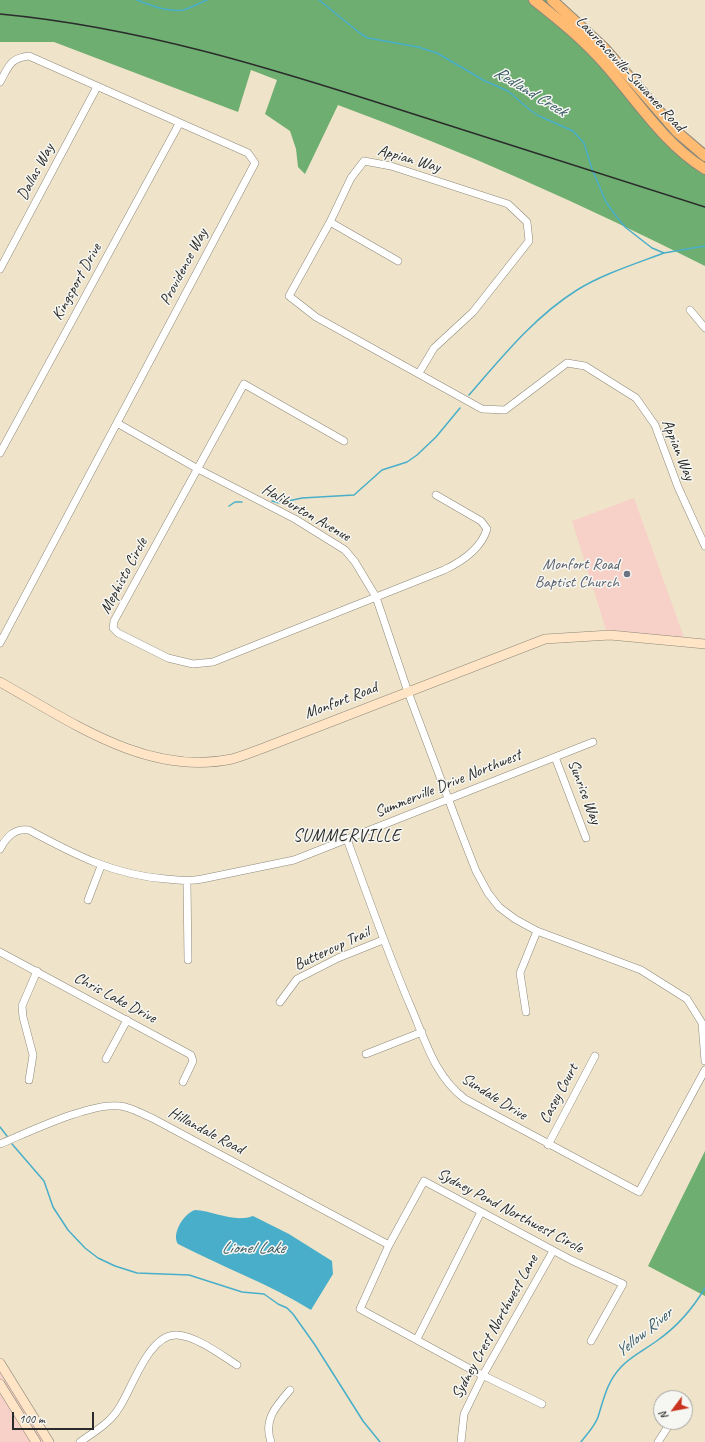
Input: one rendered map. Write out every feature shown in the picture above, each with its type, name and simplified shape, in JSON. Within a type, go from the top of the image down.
[{"type":"main road","name":"Lawrenceville-Suwanee Road","points":[[534,0],[562,22],[603,62],[663,133],[681,151],[705,169]]},
{"type":"main road","name":"Lawrenceville-Suwanee Road","points":[[552,0],[566,11],[604,48],[677,132],[705,156]]},
{"type":"main road","points":[[633,97],[641,90]]},
{"type":"street","name":"Providence Way","points":[[0,82],[11,62],[18,57],[29,56],[179,124],[248,153],[255,164],[0,643]]},
{"type":"street","name":"Dallas Way","points":[[0,269],[97,87]]},
{"type":"street","name":"Kingsport Drive","points":[[0,454],[179,124]]},
{"type":"street","name":"Appian Way","points":[[419,373],[434,348],[473,312],[529,241],[527,222],[508,204],[390,166],[364,162],[351,178],[330,222],[289,296],[316,317],[482,409],[505,410],[566,363],[585,366],[636,398],[654,425],[678,487],[705,546]]},
{"type":"street","points":[[330,222],[398,261]]},
{"type":"street","points":[[690,310],[705,328]]},
{"type":"street","name":"Mephisto Circle","points":[[344,441],[244,384],[114,621],[113,628],[118,633],[168,658],[193,664],[214,662],[457,564],[476,548],[484,538],[487,529],[481,521],[436,495]]},
{"type":"street","name":"Haliburton Avenue","points":[[117,423],[198,469],[295,519],[345,550],[355,562],[376,597],[408,692]]},
{"type":"street","name":"Monfort Road","points":[[0,682],[105,740],[128,750],[145,756],[165,760],[201,763],[232,759],[546,639],[610,635],[705,644]]},
{"type":"street","points":[[408,692],[476,871],[488,893],[499,907],[515,919],[537,931],[641,970],[687,999],[702,1023],[705,1061]]},
{"type":"street","name":"Summerville Drive Northwest","points":[[0,849],[14,832],[20,829],[29,830],[67,851],[102,866],[132,874],[187,882],[294,860],[593,742]]},
{"type":"street","name":"Sunrise Way","points":[[555,757],[586,838]]},
{"type":"street","name":"Sundale Drive","points":[[347,839],[383,940],[435,1065],[453,1089],[465,1099],[548,1145],[639,1192],[705,1070]]},
{"type":"street","points":[[88,900],[102,866]]},
{"type":"street","points":[[187,882],[188,960]]},
{"type":"street","points":[[526,1012],[520,973],[537,931]]},
{"type":"street","name":"Buttercup Trail","points":[[280,1002],[297,979],[338,958],[383,940]]},
{"type":"street","name":"Chris Lake Drive","points":[[0,952],[191,1055],[194,1061],[183,1082]]},
{"type":"street","points":[[29,1080],[33,1055],[23,1017],[22,1006],[37,972]]},
{"type":"street","points":[[106,1059],[126,1020]]},
{"type":"street","points":[[366,1054],[422,1032]]},
{"type":"street","name":"Casey Court","points":[[548,1145],[595,1056]]},
{"type":"street","name":"Hillandale Road","points":[[0,1144],[72,1115],[111,1105],[122,1106],[152,1118],[389,1245]]},
{"type":"street","name":"Sydney Pond Northwest Circle","points":[[542,1404],[483,1375],[360,1309],[389,1245],[424,1181],[553,1250],[623,1284],[591,1341]]},
{"type":"street","points":[[417,1339],[481,1212]]},
{"type":"street","name":"Sydney Crest Northwest Lane","points":[[460,1442],[464,1414],[483,1375],[553,1250]]},
{"type":"street","points":[[80,1442],[108,1422],[119,1409],[147,1356],[157,1344],[168,1336],[177,1335],[190,1338],[238,1365]]},
{"type":"street","points":[[0,1362],[49,1442]]},
{"type":"street","points":[[0,1384],[36,1442]]},
{"type":"street","points":[[271,1442],[268,1428],[270,1418],[274,1408],[290,1390]]},
{"type":"street","points":[[658,1442],[666,1430]]},
{"type":"shaded area","points":[[634,498],[685,640],[607,633],[572,521]]},
{"type":"shaded area","points":[[0,1366],[47,1442],[0,1442]]},
{"type":"green space","points":[[0,0],[549,0],[656,104],[705,160],[705,266],[524,180],[431,141],[338,105],[305,174],[298,167],[296,149],[290,131],[265,114],[277,80],[251,70],[238,112],[54,42],[0,42]]},
{"type":"green space","points":[[705,1151],[705,1296],[648,1266]]},
{"type":"water","name":"Lionel Lake","points":[[195,1210],[239,1218],[253,1216],[289,1234],[332,1261],[333,1274],[311,1310],[263,1284],[178,1244],[176,1235],[180,1224],[187,1215]]},
{"type":"waterway","name":"Redland Creek","points":[[137,0],[171,10],[183,10],[207,0]]},
{"type":"waterway","name":"Redland Creek","points":[[319,0],[368,38],[418,47],[437,53],[485,81],[508,91],[539,116],[573,131],[584,143],[592,169],[606,202],[625,227],[652,248],[664,253],[705,246]]},
{"type":"waterway","points":[[469,395],[519,338],[561,301],[597,279],[664,253]]},
{"type":"waterway","points":[[272,501],[279,503],[302,498],[354,495],[382,470],[407,462],[417,455],[436,437],[460,408]]},
{"type":"waterway","points":[[229,506],[235,502],[242,502]]},
{"type":"waterway","points":[[0,1127],[7,1136]]},
{"type":"waterway","points":[[12,1144],[44,1181],[53,1207],[68,1230],[85,1248],[98,1258],[115,1266],[137,1273],[189,1275],[242,1292],[264,1294],[278,1304],[287,1308],[315,1345],[363,1421],[380,1442]]},
{"type":"waterway","name":"Yellow River","points":[[581,1442],[597,1420],[606,1390],[616,1373],[629,1359],[672,1329],[690,1310],[705,1288]]},
{"type":"railway","points":[[0,14],[52,20],[103,29],[204,51],[354,95],[705,207]]},
{"type":"place","name":"Monfort Road Baptist Church","points":[[627,574]]},
{"type":"district","name":"SUMMERVILLE","points":[[347,837]]}]
